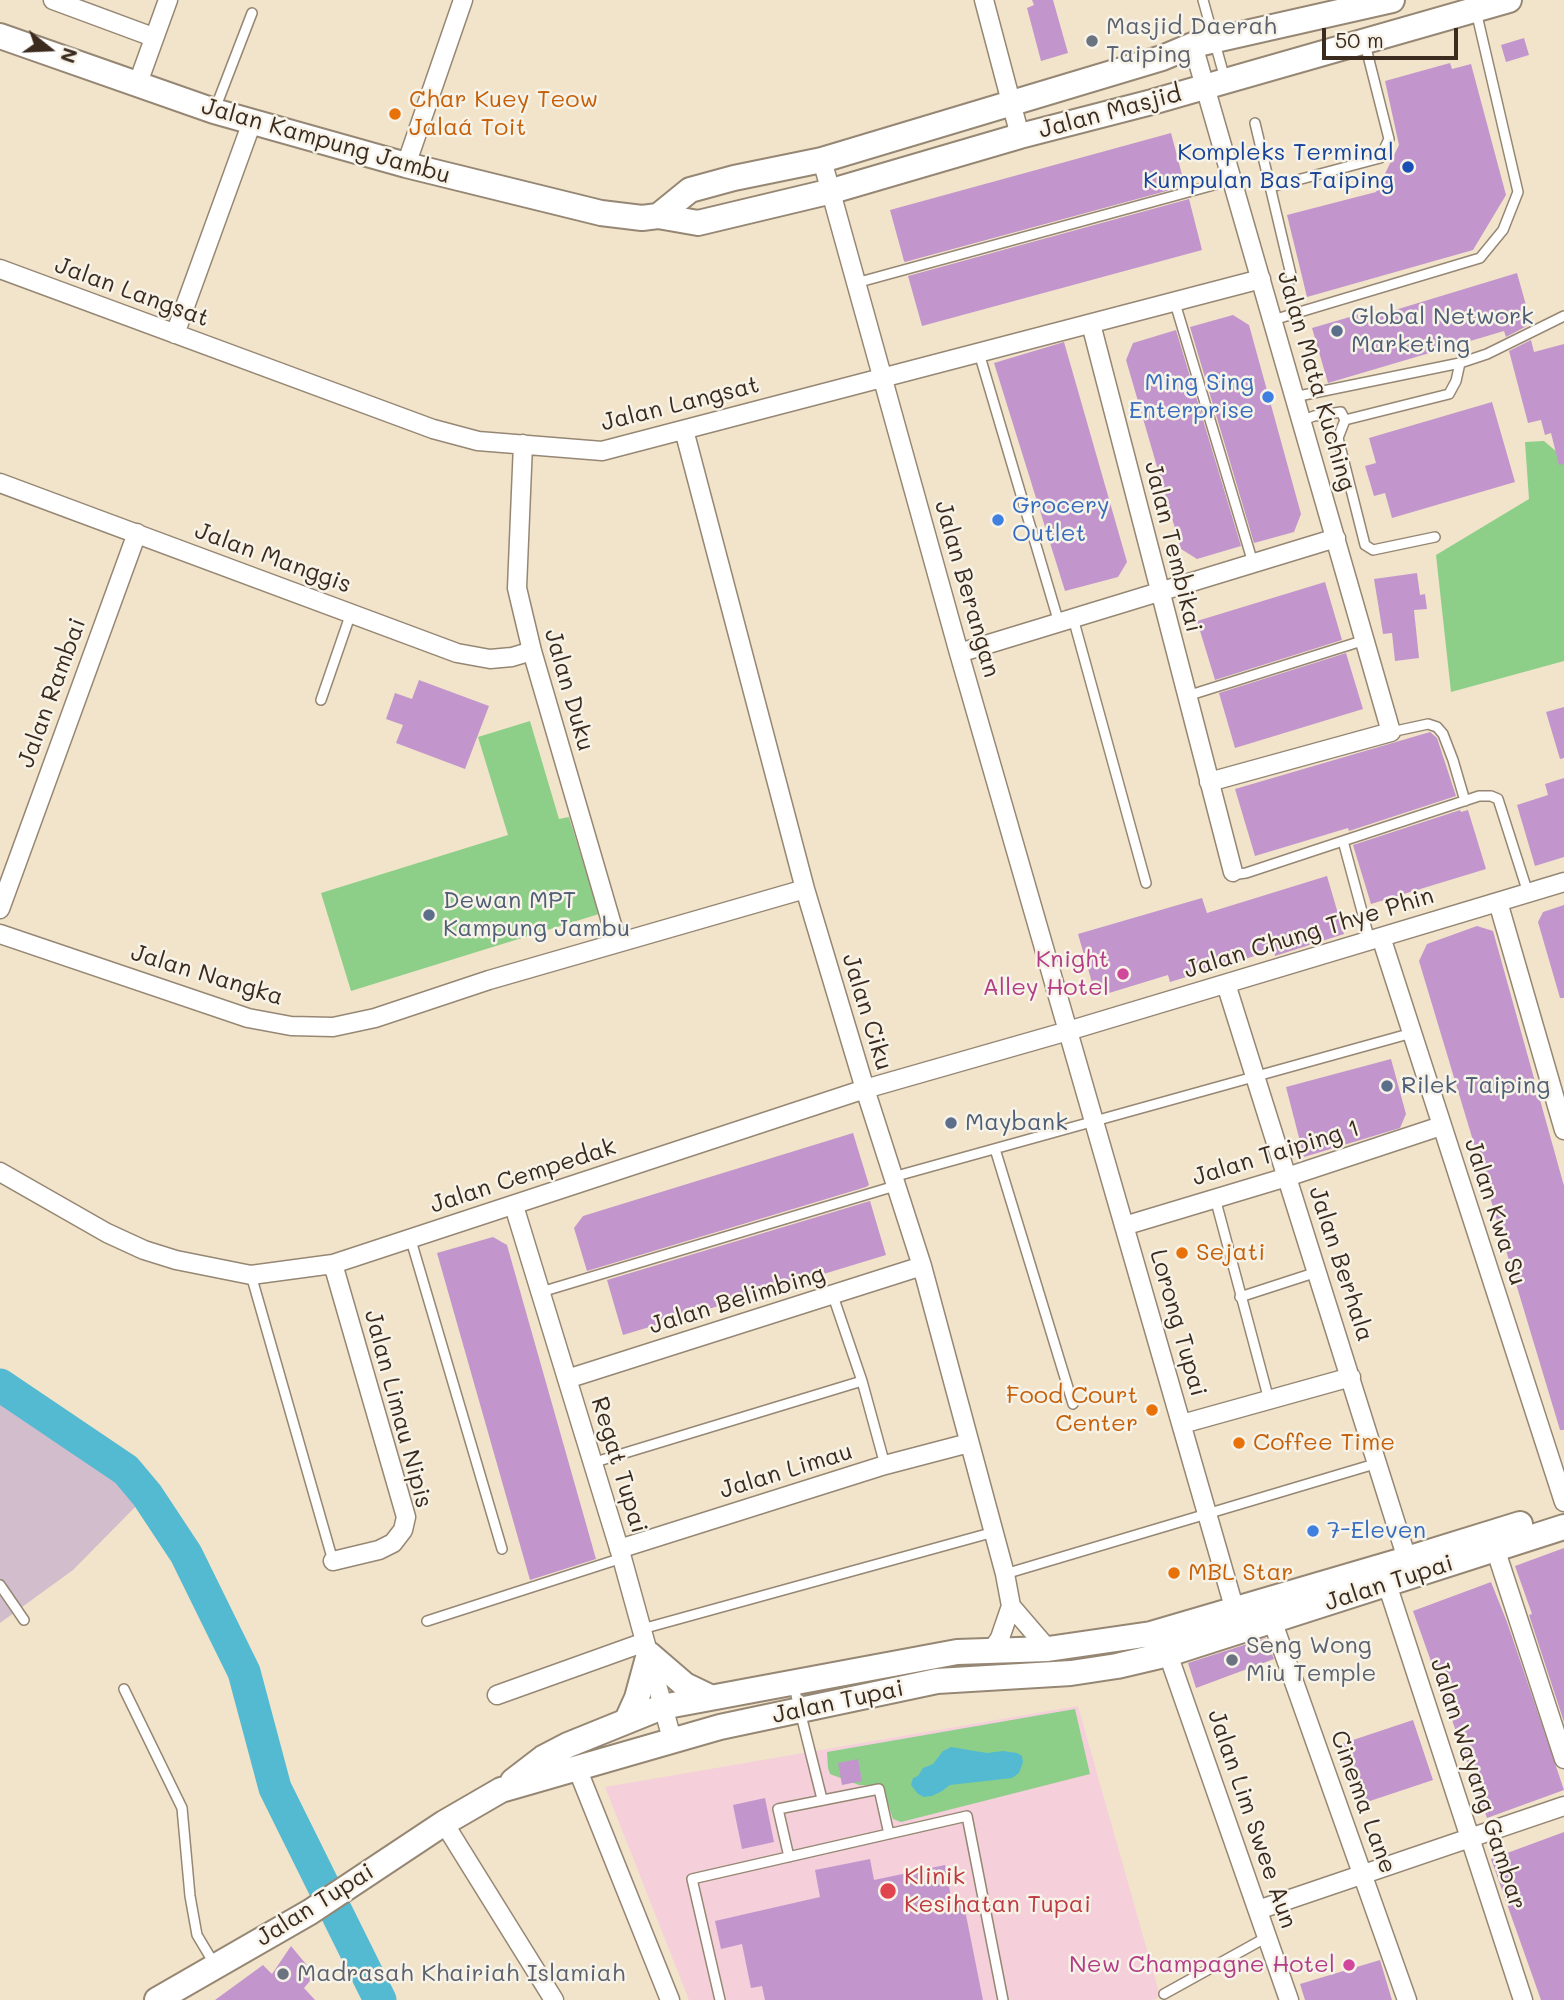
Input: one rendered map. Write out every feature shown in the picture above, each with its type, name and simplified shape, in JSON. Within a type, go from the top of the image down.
[{"type":"main road","name":"Jalan Masjid","points":[[822,160],[1204,43],[1392,0]]},
{"type":"main road","name":"Jalan Masjid","points":[[832,191],[1509,0]]},
{"type":"main road","name":"Jalan Kampung Jambu","points":[[0,36],[214,111],[406,165],[601,213],[642,218],[658,216],[698,223],[832,191]]},
{"type":"main road","points":[[658,216],[691,190],[822,160]]},
{"type":"main road","name":"Jalan Tupai","points":[[1237,1619],[1272,1620],[1387,1584],[1564,1511]]},
{"type":"main road","name":"Jalan Tupai","points":[[157,2000],[299,1918],[501,1790],[672,1739],[937,1682],[1071,1673],[1168,1654],[1237,1619],[1408,1559],[1564,1527]]},
{"type":"main road","points":[[501,1790],[543,1758],[662,1707],[957,1652],[1048,1649],[1237,1619]]},
{"type":"main road","points":[[645,1642],[685,1685],[710,1697]]},
{"type":"main road","points":[[627,1720],[637,1698],[645,1642]]},
{"type":"street","points":[[53,0],[153,37]]},
{"type":"street","points":[[138,83],[168,0]]},
{"type":"street","points":[[406,165],[463,0]]},
{"type":"street","points":[[984,0],[1020,136]]},
{"type":"street","name":"Jalan Mata Kuching","points":[[1204,43],[1215,83],[1232,180],[1391,732]]},
{"type":"street","points":[[175,334],[253,122]]},
{"type":"street","name":"Jalan Berangan","points":[[822,160],[959,653],[1068,1031]]},
{"type":"street","name":"Jalan Langsat","points":[[0,269],[433,429],[478,441],[602,450],[1261,279]]},
{"type":"street","name":"Jalan Tembikai","points":[[1091,324],[1233,872]]},
{"type":"street","name":"Jalan Ciku","points":[[684,430],[805,889],[922,1266],[1006,1574],[1011,1606]]},
{"type":"street","name":"Jalan Duku","points":[[523,444],[517,588],[532,651],[617,942]]},
{"type":"street","name":"Jalan Manggis","points":[[0,483],[457,653],[490,659],[532,651]]},
{"type":"street","name":"Jalan Rambai","points":[[0,909],[137,533]]},
{"type":"street","points":[[959,653],[1336,538]]},
{"type":"street","points":[[1209,782],[1391,732]]},
{"type":"street","name":"Jalan Chung Thye Phin","points":[[1068,1031],[1564,882]]},
{"type":"street","name":"Jalan Nangka","points":[[0,934],[248,1018],[291,1026],[333,1027],[375,1018],[489,980],[805,889]]},
{"type":"street","points":[[1498,902],[1564,1129]]},
{"type":"street","name":"Jalan Kwa Su","points":[[1375,939],[1412,1033],[1564,1502]]},
{"type":"street","name":"Jalan Berhala","points":[[1226,984],[1408,1559]]},
{"type":"street","name":"Jalan Cempedak","points":[[0,1172],[107,1233],[144,1250],[209,1268],[251,1275],[332,1264],[865,1089],[1068,1031]]},
{"type":"street","name":"Lorong Tupai","points":[[1068,1031],[1237,1619]]},
{"type":"street","name":"Jalan Taiping 1","points":[[1124,1226],[1287,1177],[1441,1126]]},
{"type":"street","name":"Regat Tupai","points":[[514,1206],[620,1553],[672,1739]]},
{"type":"street","name":"Jalan Limau Nipis","points":[[332,1264],[406,1517],[403,1530],[393,1543],[379,1550],[333,1561]]},
{"type":"street","name":"Jalan Belimbing","points":[[567,1379],[922,1266]]},
{"type":"street","points":[[1182,1424],[1351,1377]]},
{"type":"street","name":"Jalan Limau","points":[[620,1553],[885,1465],[969,1443]]},
{"type":"street","points":[[1492,1541],[1564,1759]]},
{"type":"street","name":"Jalan Wayang Gambar","points":[[1387,1584],[1522,2000]]},
{"type":"street","points":[[1011,1606],[1048,1649]]},
{"type":"street","points":[[992,1650],[1000,1638],[1011,1606]]},
{"type":"street","name":"Cinema Lane","points":[[1272,1620],[1407,2000]]},
{"type":"street","points":[[497,1695],[645,1642]]},
{"type":"street","name":"Jalan Lim Swee Aun","points":[[1168,1654],[1289,2000]]},
{"type":"street","points":[[577,1768],[670,2000]]},
{"type":"street","points":[[1258,1910],[1564,1806]]},
{"type":"street","points":[[444,1824],[554,2000]]},
{"type":"lane","points":[[1203,0],[1204,43]]},
{"type":"lane","points":[[1273,320],[1480,258],[1503,230],[1518,192],[1476,9]]},
{"type":"lane","points":[[214,111],[252,13]]},
{"type":"lane","points":[[1271,187],[1380,158],[1389,139],[1364,42]]},
{"type":"lane","points":[[1255,123],[1292,279]]},
{"type":"lane","points":[[856,283],[1232,180]]},
{"type":"lane","points":[[1175,303],[1253,563]]},
{"type":"lane","points":[[1294,397],[1460,363],[1487,354],[1564,316]]},
{"type":"lane","points":[[979,353],[1066,620],[1146,883]]},
{"type":"lane","points":[[1345,420],[1449,394],[1456,381],[1460,363]]},
{"type":"lane","points":[[1301,421],[1314,415],[1341,412],[1345,420],[1338,438],[1365,545],[1373,550],[1434,537]]},
{"type":"lane","points":[[321,700],[351,613]]},
{"type":"lane","points":[[1186,696],[1365,640]]},
{"type":"lane","points":[[1391,732],[1428,724],[1437,727],[1444,734],[1465,801]]},
{"type":"lane","points":[[1233,872],[1246,873],[1479,796],[1491,796],[1498,799],[1528,893]]},
{"type":"lane","points":[[1343,841],[1375,939]]},
{"type":"lane","points":[[541,1292],[995,1149],[1412,1033]]},
{"type":"lane","points":[[995,1149],[1073,1404]]},
{"type":"lane","points":[[1215,1198],[1269,1400]]},
{"type":"lane","points":[[410,1237],[502,1549]]},
{"type":"lane","points":[[1240,1297],[1317,1272]]},
{"type":"lane","points":[[251,1275],[333,1561]]},
{"type":"lane","points":[[833,1296],[862,1381],[885,1465]]},
{"type":"lane","points":[[592,1463],[862,1381]]},
{"type":"lane","points":[[1006,1574],[1378,1463]]},
{"type":"lane","points":[[645,1642],[995,1532]]},
{"type":"lane","points":[[427,1620],[620,1553]]},
{"type":"lane","points":[[0,1586],[24,1620]]},
{"type":"lane","points":[[792,1682],[822,1799]]},
{"type":"lane","points":[[124,1689],[182,1808],[190,1896],[197,1935],[216,1966]]},
{"type":"lane","points":[[789,1857],[778,1809],[878,1789],[889,1834]]},
{"type":"lane","points":[[720,2000],[692,1879],[967,1816],[1003,2000]]},
{"type":"lane","points":[[1164,1994],[1267,1937]]},
{"type":"shaded area","points":[[0,1389],[147,1495],[73,1570],[0,1623]]},
{"type":"shaded area","name":"Klinik Kesihatan Tupai","points":[[1078,1706],[1160,1996],[1154,2000],[689,2000],[605,1787]]},
{"type":"green space","points":[[1544,441],[1564,458],[1564,661],[1451,692],[1436,555],[1529,499],[1525,442]]},
{"type":"green space","points":[[530,721],[559,819],[569,817],[599,914],[351,991],[321,893],[508,835],[478,737]]},
{"type":"green space","points":[[1075,1709],[1090,1774],[901,1822],[893,1819],[882,1786],[859,1785],[830,1774],[828,1768],[827,1752]]},
{"type":"water","points":[[951,1747],[987,1753],[1017,1753],[1022,1756],[1023,1762],[1019,1773],[1012,1778],[950,1785],[932,1796],[924,1797],[918,1794],[911,1785],[913,1778]]},
{"type":"building","points":[[1032,0],[1053,0],[1068,53],[1041,61],[1027,8],[1034,5]]},
{"type":"building","points":[[1524,38],[1529,55],[1506,62],[1501,45]]},
{"type":"building","points":[[1450,63],[1452,69],[1471,64],[1506,195],[1473,250],[1307,297],[1287,215],[1376,192],[1399,145],[1385,81]]},
{"type":"building","points":[[1171,133],[1185,186],[904,261],[890,210]]},
{"type":"building","points":[[1189,199],[1202,250],[922,326],[908,276]]},
{"type":"building","points":[[1517,273],[1531,323],[1527,326],[1506,337],[1504,331],[1328,383],[1312,328],[1360,314],[1362,320]]},
{"type":"building","points":[[1233,315],[1249,325],[1301,514],[1294,532],[1254,543],[1190,327]]},
{"type":"building","points":[[1176,330],[1241,546],[1197,559],[1181,549],[1126,360],[1133,343]]},
{"type":"building","points":[[1531,340],[1534,352],[1564,344],[1564,464],[1559,465],[1551,433],[1545,435],[1541,420],[1528,423],[1509,351]]},
{"type":"building","points":[[1064,342],[1127,562],[1118,577],[1065,591],[994,363]]},
{"type":"building","points":[[1492,402],[1515,482],[1392,518],[1385,493],[1374,496],[1365,466],[1376,463],[1369,438]]},
{"type":"building","points":[[1417,573],[1420,595],[1425,594],[1427,609],[1414,610],[1419,658],[1395,661],[1392,633],[1383,634],[1374,579]]},
{"type":"building","points":[[1325,582],[1342,640],[1215,680],[1197,621]]},
{"type":"building","points":[[1346,653],[1363,709],[1235,748],[1219,693]]},
{"type":"building","points":[[419,680],[489,706],[465,769],[396,743],[403,725],[386,719],[395,693],[412,699]]},
{"type":"building","points":[[1564,707],[1564,758],[1560,759],[1546,712]]},
{"type":"building","points":[[1430,732],[1437,738],[1456,796],[1349,831],[1348,828],[1255,856],[1235,789]]},
{"type":"building","points":[[1564,778],[1564,857],[1535,866],[1517,805],[1548,795],[1545,784]]},
{"type":"building","points":[[1460,810],[1468,810],[1486,869],[1371,904],[1353,845]]},
{"type":"building","points":[[1327,876],[1344,934],[1275,956],[1274,950],[1170,982],[1168,975],[1109,993],[1093,986],[1078,934],[1202,898],[1207,913]]},
{"type":"building","points":[[1564,905],[1564,998],[1560,998],[1538,922],[1543,912]]},
{"type":"building","points":[[1477,926],[1493,931],[1564,1186],[1564,1430],[1560,1430],[1419,961],[1427,944]]},
{"type":"building","points":[[1391,1059],[1406,1114],[1400,1128],[1304,1157],[1286,1087]]},
{"type":"building","points":[[853,1133],[869,1185],[866,1187],[587,1271],[574,1228],[583,1216]]},
{"type":"building","points":[[870,1201],[886,1255],[623,1335],[607,1280]]},
{"type":"building","points":[[493,1237],[507,1245],[596,1559],[530,1580],[437,1253]]},
{"type":"building","points":[[1564,1548],[1564,1722],[1515,1566]]},
{"type":"building","points":[[1491,1582],[1564,1790],[1487,1818],[1413,1611]]},
{"type":"building","name":"Seng Wong Miu Temple","points":[[1266,1638],[1274,1659],[1196,1688],[1188,1663]]},
{"type":"building","points":[[1413,1720],[1433,1780],[1358,1805],[1338,1745]]},
{"type":"building","points":[[858,1759],[862,1781],[842,1785],[838,1763]]},
{"type":"building","points":[[765,1798],[774,1842],[742,1849],[733,1805]]},
{"type":"building","points":[[1564,1832],[1564,2000],[1541,2000],[1491,1859]]},
{"type":"building","points":[[870,1859],[874,1880],[945,1865],[952,1902],[963,1900],[983,2000],[765,2000],[762,1986],[751,1988],[742,1944],[721,1949],[715,1921],[820,1897],[815,1870]]},
{"type":"building","name":"Madrasah Khairiah Islamiah","points":[[291,1946],[315,1975],[304,1988],[315,2000],[215,2000],[263,1965],[272,1974]]},
{"type":"building","points":[[1380,1960],[1392,2000],[1305,2000],[1300,1984]]},
{"type":"waterway","points":[[0,1385],[126,1470],[147,1495],[186,1554],[244,1672],[275,1788],[380,2000]]},
{"type":"place","name":"Masjid Daerah Taiping","points":[[1092,41]]},
{"type":"place","name":"Char Kuey Teow Jalaá Toit","points":[[395,114]]},
{"type":"place","name":"Kompleks Terminal Kumpulan Bas Taiping","points":[[1408,167]]},
{"type":"place","name":"Global Network Marketing","points":[[1337,331]]},
{"type":"place","name":"Ming Sing Enterprise","points":[[1268,397]]},
{"type":"place","name":"Grocery Outlet","points":[[998,520]]},
{"type":"place","name":"Dewan MPT Kampung Jambu","points":[[429,915]]},
{"type":"place","name":"Knight Alley Hotel","points":[[1123,974]]},
{"type":"place","name":"Rilek Taiping","points":[[1387,1086]]},
{"type":"place","name":"Maybank","points":[[951,1123]]},
{"type":"place","name":"Sejati","points":[[1182,1253]]},
{"type":"place","name":"Food Court Center","points":[[1152,1410]]},
{"type":"place","name":"Coffee Time","points":[[1239,1443]]},
{"type":"place","name":"7-Eleven","points":[[1313,1531]]},
{"type":"place","name":"MBL Star","points":[[1174,1573]]},
{"type":"place","name":"Seng Wong Miu Temple","points":[[1232,1660]]},
{"type":"place","name":"Klinik Kesihatan Tupai","points":[[888,1891]]},
{"type":"place","name":"New Champagne Hotel","points":[[1349,1965]]},
{"type":"place","name":"Madrasah Khairiah Islamiah","points":[[283,1974]]}]
